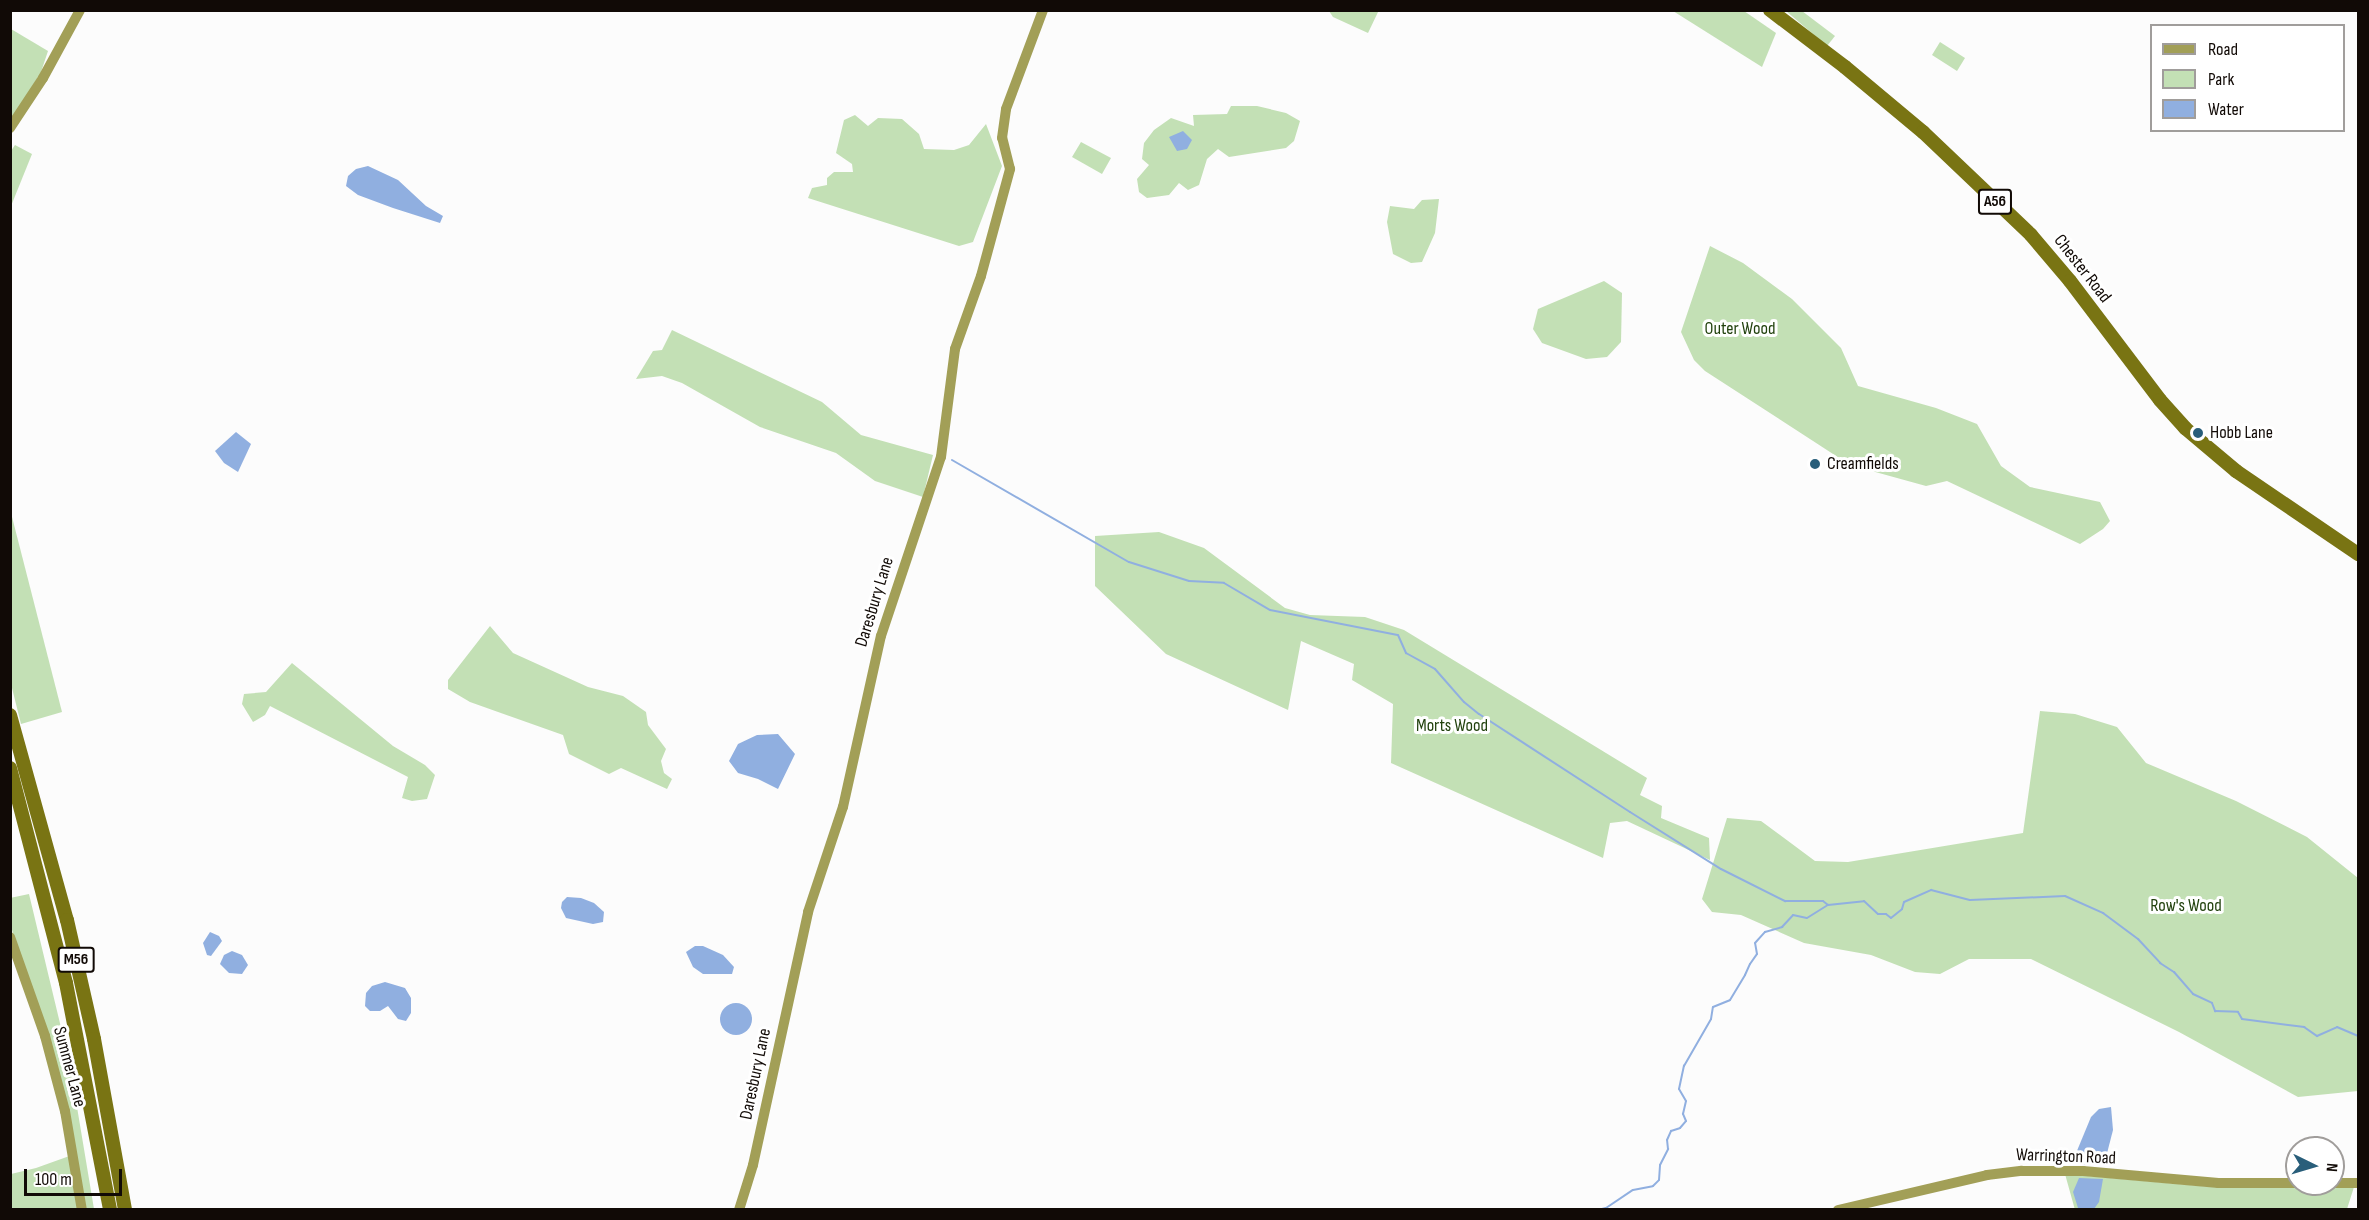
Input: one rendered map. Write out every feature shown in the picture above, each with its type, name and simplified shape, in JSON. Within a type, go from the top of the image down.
[{"type":"highway","name":"Chester Road","points":[[1770,10],[1845,67],[1914,125],[2036,240],[2160,400],[2185,428],[2236,471],[2358,554]]},
{"type":"highway","name":"M56","points":[[10,715],[67,920],[98,1061],[125,1209]]},
{"type":"highway","name":"M56","points":[[10,768],[66,983],[110,1209]]},
{"type":"main road","points":[[10,128],[43,78],[80,10]]},
{"type":"main road","name":"Daresbury Lane","points":[[739,1209],[758,1146],[808,912],[843,807],[881,636],[941,457],[955,348],[981,276],[1010,169],[1002,138],[1006,109],[1043,10]]},
{"type":"main road","name":"Summer Lane","points":[[10,937],[45,1036],[65,1111],[82,1209]]},
{"type":"main road","name":"Warrington Road","points":[[1838,1209],[1987,1175],[2022,1171],[2071,1171],[2218,1183],[2285,1183]]},
{"type":"green space","points":[[1379,10],[1368,33],[1333,17],[1329,11]]},
{"type":"green space","points":[[1673,11],[1744,11],[1776,33],[1762,67]]},
{"type":"green space","points":[[1786,11],[1802,11],[1835,36],[1827,46]]},
{"type":"green space","points":[[11,29],[48,51],[41,72],[11,122]]},
{"type":"green space","points":[[1940,42],[1965,58],[1957,71],[1932,55]]},
{"type":"green space","points":[[1231,106],[1257,106],[1286,113],[1300,121],[1294,141],[1286,148],[1229,157],[1218,149],[1207,159],[1199,185],[1188,190],[1179,183],[1169,195],[1147,198],[1139,192],[1137,179],[1149,165],[1142,159],[1144,143],[1154,130],[1171,118],[1194,126],[1193,115],[1227,114]]},
{"type":"green space","points":[[855,115],[868,126],[878,118],[902,119],[919,134],[924,149],[954,150],[969,145],[986,124],[1002,166],[973,242],[959,246],[808,198],[812,188],[827,185],[827,178],[834,172],[853,172],[852,164],[836,153],[844,120]]},
{"type":"green space","points":[[1081,142],[1111,158],[1102,174],[1072,157]]},
{"type":"green space","points":[[15,145],[32,154],[11,206],[11,151]]},
{"type":"green space","points":[[1439,199],[1435,233],[1422,262],[1411,263],[1393,254],[1387,222],[1390,206],[1414,209],[1422,200]]},
{"type":"green space","name":"Outer Wood","points":[[1710,246],[1743,263],[1792,299],[1841,348],[1858,386],[1936,408],[1977,424],[2001,466],[2030,487],[2100,502],[2110,521],[2103,529],[2080,544],[1947,481],[1926,486],[1850,465],[1705,371],[1694,360],[1681,332]]},
{"type":"green space","points":[[1604,281],[1622,293],[1621,342],[1607,357],[1586,359],[1542,343],[1533,329],[1538,309]]},
{"type":"green space","points":[[672,330],[822,402],[861,435],[933,455],[923,497],[875,481],[836,453],[760,427],[682,383],[662,376],[636,379],[653,351],[662,350]]},
{"type":"green space","points":[[11,513],[62,712],[21,724],[10,680]]},
{"type":"green space","name":"Morts Wood","points":[[1159,532],[1204,548],[1285,608],[1310,615],[1365,617],[1404,630],[1647,778],[1640,795],[1662,806],[1661,818],[1709,838],[1710,860],[1627,821],[1610,823],[1603,858],[1391,763],[1393,704],[1352,680],[1354,664],[1301,641],[1288,710],[1166,654],[1095,586],[1095,536]]},
{"type":"green space","points":[[490,626],[513,653],[588,687],[623,696],[646,712],[648,725],[666,749],[661,761],[664,773],[672,779],[667,789],[621,768],[609,774],[569,754],[563,735],[470,702],[448,689],[448,680]]},
{"type":"green space","points":[[292,663],[393,746],[425,765],[435,775],[427,799],[412,801],[402,798],[408,777],[270,706],[265,715],[253,722],[242,704],[244,694],[266,692]]},
{"type":"green space","name":"Row's Wood","points":[[2040,711],[2075,714],[2117,727],[2146,763],[2236,801],[2307,837],[2358,878],[2358,1091],[2298,1097],[2179,1032],[2031,959],[1969,959],[1940,974],[1915,972],[1871,955],[1804,943],[1741,915],[1712,912],[1702,899],[1727,818],[1761,821],[1815,861],[1848,862],[2023,833]]},
{"type":"green space","points":[[29,894],[70,1065],[94,1209],[11,1209],[11,1174],[75,1154],[44,1025],[11,927],[10,898]]},
{"type":"green space","points":[[2065,1174],[2212,1187],[2285,1187],[2285,1196],[2345,1196],[2345,1187],[2354,1187],[2347,1209],[2075,1210]]},
{"type":"water","points":[[1183,131],[1192,140],[1187,149],[1177,151],[1169,137]]},
{"type":"water","points":[[368,166],[398,180],[426,206],[443,216],[440,223],[358,195],[346,186],[348,176],[356,169]]},
{"type":"water","points":[[236,432],[251,444],[238,472],[224,463],[215,451]]},
{"type":"water","points":[[778,734],[795,754],[778,789],[758,779],[738,773],[729,761],[738,744],[757,735]]},
{"type":"water","points":[[567,897],[581,898],[594,903],[604,912],[603,922],[593,924],[566,918],[561,908],[562,902]]},
{"type":"water","points":[[210,932],[219,936],[222,941],[211,956],[207,955],[203,943]]},
{"type":"water","points":[[695,946],[703,946],[723,955],[734,967],[732,974],[703,974],[693,967],[686,952]]},
{"type":"water","points":[[232,951],[242,955],[248,965],[242,974],[229,973],[220,964],[224,955]]},
{"type":"water","points":[[385,982],[405,988],[411,998],[411,1013],[406,1021],[398,1019],[388,1006],[380,1011],[370,1011],[365,1006],[366,993],[372,986]]},
{"type":"water","points":[[736,1003],[747,1008],[752,1019],[747,1030],[736,1035],[725,1030],[720,1019],[725,1008]]},
{"type":"water","points":[[2111,1107],[2113,1130],[2104,1165],[2077,1164],[2074,1158],[2091,1117],[2099,1109]]},
{"type":"water","points":[[2079,1178],[2103,1179],[2099,1202],[2094,1209],[2078,1208],[2073,1192]]},
{"type":"waterway","points":[[952,460],[1129,562],[1189,581],[1224,583],[1270,610],[1398,635],[1406,653],[1435,669],[1464,702],[1479,714],[1630,812],[1721,869],[1785,901],[1823,901],[1828,905]]},
{"type":"waterway","points":[[1598,1210],[1606,1208],[1633,1190],[1653,1186],[1659,1180],[1660,1165],[1668,1149],[1667,1140],[1671,1131],[1680,1128],[1686,1121],[1683,1114],[1686,1101],[1679,1089],[1684,1066],[1711,1019],[1713,1007],[1730,1000],[1745,975],[1757,954],[1755,943],[1765,932],[1782,927],[1793,915],[1807,918],[1828,905],[1864,901],[1878,914],[1886,914],[1891,918],[1902,909],[1904,902],[1931,890],[1970,900],[2065,896],[2103,913],[2138,939],[2160,963],[2174,972],[2193,994],[2212,1003],[2215,1011],[2238,1012],[2242,1019],[2304,1027],[2317,1036],[2337,1027],[2358,1036]]},
{"type":"place","name":"Hobb Lane","points":[[2198,433]]},
{"type":"place","name":"Creamfields","points":[[1815,464]]}]
